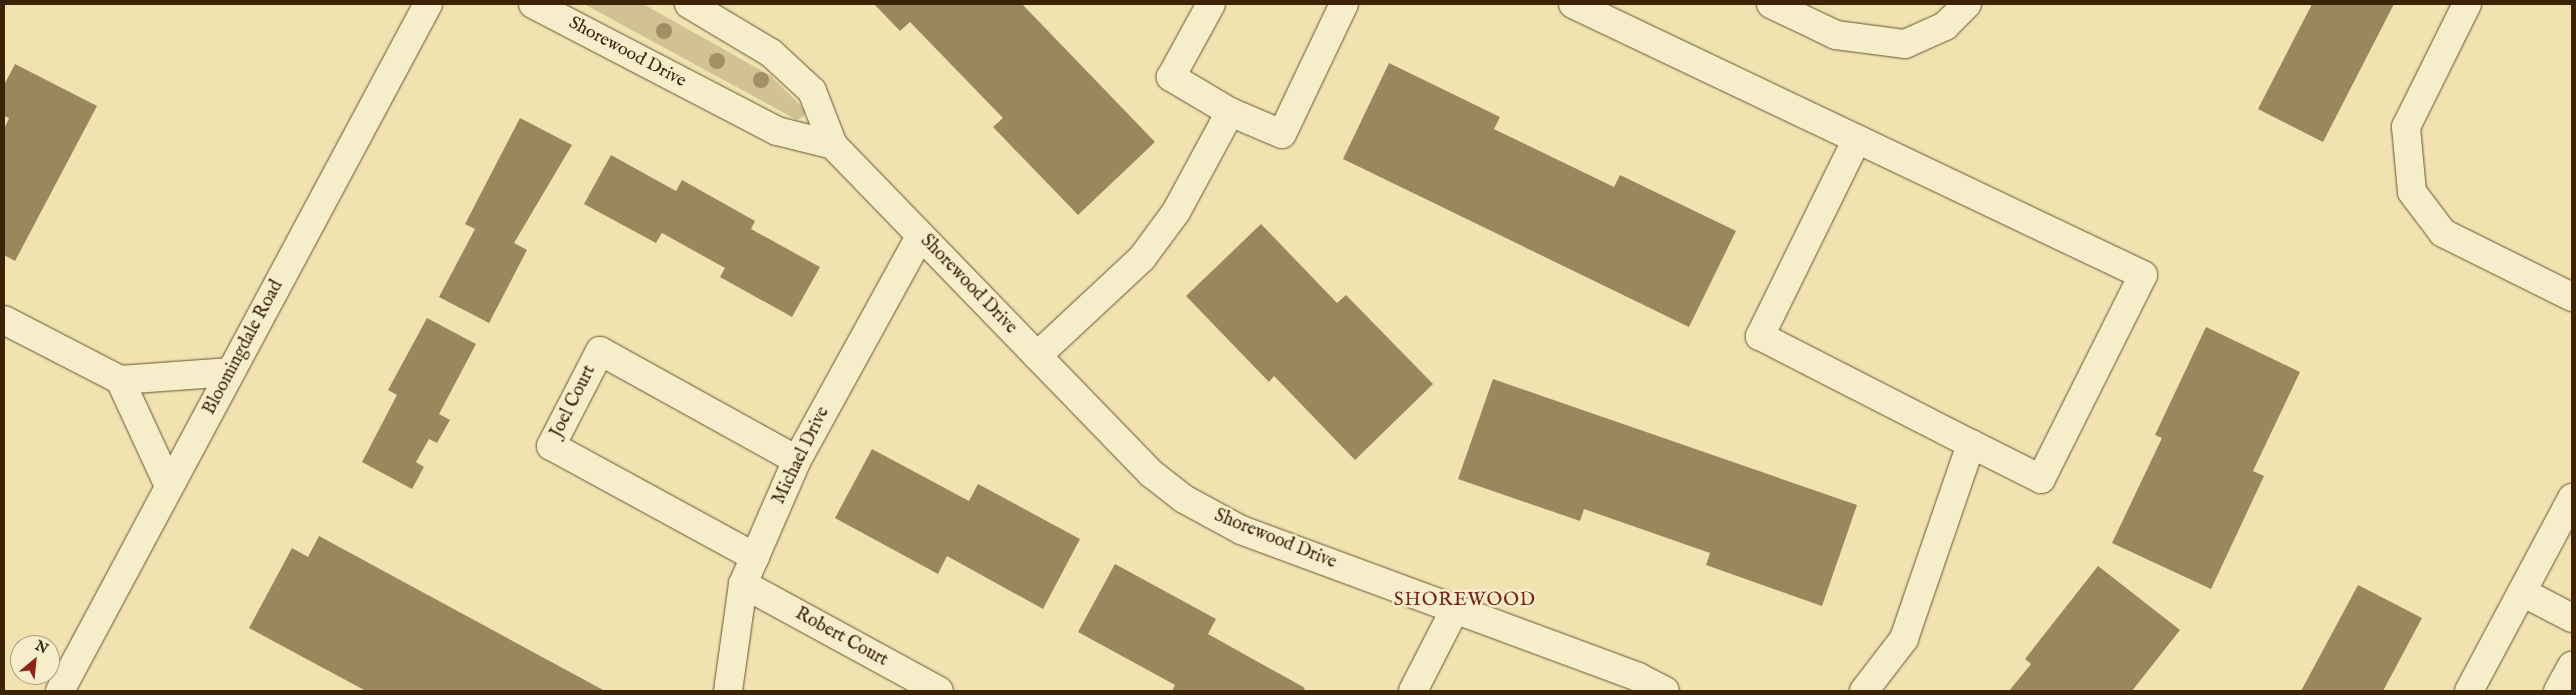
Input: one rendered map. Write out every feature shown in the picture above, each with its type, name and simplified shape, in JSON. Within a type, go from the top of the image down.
[{"type":"street","name":"Bloomingdale Road","points":[[60,691],[428,4]]},
{"type":"street","name":"Shorewood Drive","points":[[533,4],[777,131],[833,145]]},
{"type":"street","name":"Shorewood Drive","points":[[689,4],[771,53],[812,91],[833,145],[1152,474],[1184,499],[1241,530],[1455,609],[1665,691]]},
{"type":"street","points":[[1211,4],[1171,77],[1230,112],[1282,134],[1344,4]]},
{"type":"street","points":[[1573,4],[1857,139],[2143,275],[2042,480],[1760,336],[1857,139]]},
{"type":"street","points":[[1771,4],[1836,35],[1905,44],[1945,26],[1967,4]]},
{"type":"street","points":[[2467,4],[2406,127],[2412,192],[2443,232],[2572,297]]},
{"type":"street","points":[[1037,356],[1142,258],[1176,212],[1230,112]]},
{"type":"street","name":"Michael Drive","points":[[728,691],[743,584],[797,460],[920,236]]},
{"type":"street","points":[[4,320],[120,380],[231,372]]},
{"type":"street","name":"Joel Court","points":[[755,557],[551,446],[600,351],[797,460]]},
{"type":"street","points":[[120,380],[169,486]]},
{"type":"street","points":[[1864,691],[1904,639],[1971,444]]},
{"type":"street","points":[[2469,691],[2572,498]]},
{"type":"street","name":"Robert Court","points":[[743,584],[939,691]]},
{"type":"street","points":[[2522,592],[2572,618]]},
{"type":"street","points":[[1413,691],[1455,609]]},
{"type":"street","points":[[2558,691],[2572,666]]},
{"type":"shaded area","points":[[584,4],[643,4],[771,76],[805,110],[804,116],[797,120]]},
{"type":"building","points":[[874,4],[1022,4],[1155,142],[1078,215],[993,127],[1003,118],[910,22],[900,31]]},
{"type":"building","points":[[2312,4],[2394,4],[2323,142],[2258,109]]},
{"type":"building","points":[[1389,63],[1500,117],[1494,129],[1614,187],[1620,175],[1736,231],[1689,327],[1343,159]]},
{"type":"building","points":[[15,64],[97,106],[15,261],[4,255],[4,129],[9,118],[4,116],[4,85]]},
{"type":"building","points":[[520,118],[572,145],[514,243],[527,250],[489,323],[439,297],[475,229],[465,224]]},
{"type":"building","points":[[611,155],[676,191],[682,180],[755,221],[751,229],[820,267],[792,317],[720,277],[725,268],[662,233],[656,243],[584,204]]},
{"type":"building","points":[[1261,224],[1337,303],[1346,295],[1433,384],[1355,460],[1274,376],[1269,382],[1186,296]]},
{"type":"building","points":[[427,318],[476,344],[439,414],[450,420],[437,443],[429,439],[416,462],[424,467],[412,489],[362,462],[397,395],[388,390]]},
{"type":"building","points":[[2206,327],[2300,372],[2253,471],[2264,476],[2211,589],[2112,543],[2162,438],[2155,435]]},
{"type":"building","points":[[1493,379],[1857,505],[1822,606],[1706,565],[1710,553],[1584,509],[1580,521],[1458,479]]},
{"type":"building","points":[[872,449],[969,501],[978,484],[1080,539],[1043,609],[947,556],[938,574],[835,518]]},
{"type":"building","points":[[319,536],[605,691],[366,691],[249,628],[292,548],[308,557]]},
{"type":"building","points":[[1115,564],[1216,619],[1208,634],[1305,688],[1303,691],[1172,691],[1175,685],[1078,632]]},
{"type":"building","points":[[2098,566],[2180,630],[2132,691],[2009,691],[2031,664],[2025,659]]},
{"type":"building","points":[[2358,585],[2422,618],[2383,691],[2301,691]]},
{"type":"district","name":"SHOREWOOD","points":[[1465,601]]}]
